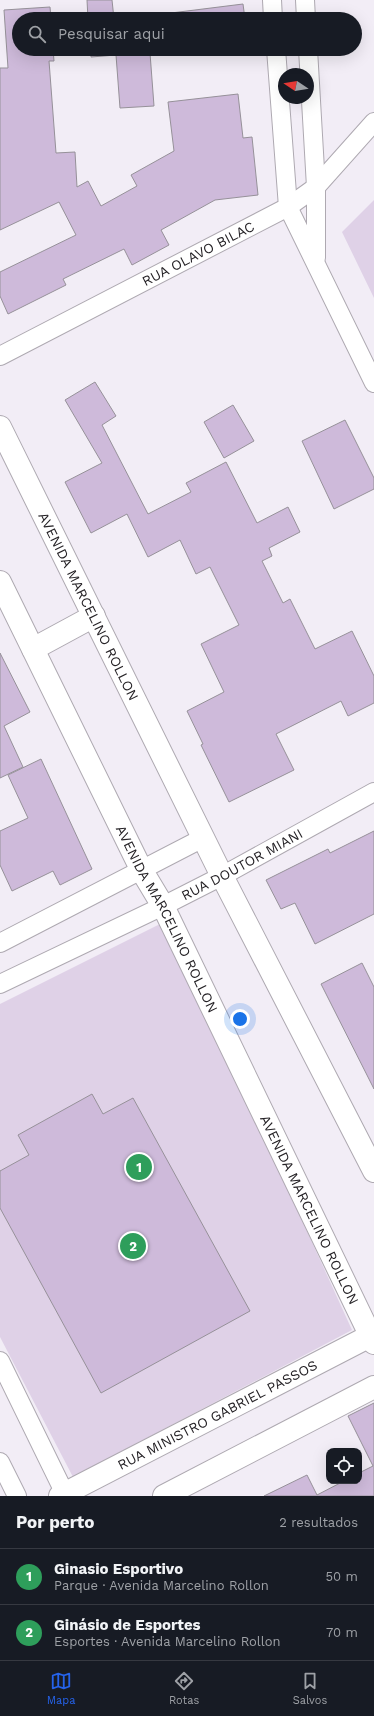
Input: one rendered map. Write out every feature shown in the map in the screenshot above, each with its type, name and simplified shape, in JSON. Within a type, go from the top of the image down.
[{"type":"main road","name":"AVENIDA MARCELINO ROLLON","points":[[0,427],[222,876],[374,1171]]},
{"type":"main road","name":"AVENIDA MARCELINO ROLLON","points":[[0,582],[142,871],[163,906],[373,1337]]},
{"type":"main road","points":[[33,649],[94,616]]},
{"type":"main road","name":"RUA MINISTRO GABRIEL PASSOS","points":[[63,1495],[373,1337]]},
{"type":"main road","points":[[164,1496],[374,1387]]},
{"type":"street","points":[[272,0],[273,12]]},
{"type":"street","points":[[305,0],[306,12]]},
{"type":"street","points":[[277,56],[288,207],[316,261],[374,383]]},
{"type":"street","points":[[308,56],[316,187],[316,261]]},
{"type":"street","name":"RUA OLAVO BILAC","points":[[0,356],[288,207],[316,187],[374,122]]},
{"type":"street","name":"RUA DOUTOR MIANI","points":[[0,984],[222,876],[374,792]]},
{"type":"street","points":[[0,943],[142,871],[203,838]]},
{"type":"street","points":[[0,1361],[63,1495]]},
{"type":"street","points":[[0,1462],[17,1496]]},
{"type":"shaded area","points":[[374,200],[374,298],[342,232]]},
{"type":"shaded area","points":[[166,921],[352,1330],[73,1477],[0,1337],[0,1004]]},
{"type":"building","points":[[87,0],[112,0],[113,12],[88,12]]},
{"type":"building","points":[[243,4],[244,12],[179,12]]},
{"type":"building","points":[[50,7],[50,12],[12,12],[12,56],[54,56],[54,61],[49,61],[56,153],[75,152],[77,187],[88,181],[101,206],[137,186],[131,175],[174,151],[168,102],[238,94],[243,138],[252,137],[258,195],[215,200],[161,230],[169,245],[132,265],[124,249],[63,279],[66,285],[8,314],[0,296],[0,272],[76,235],[59,202],[0,230],[0,68],[8,68],[4,10]]},
{"type":"building","points":[[116,56],[150,56],[154,106],[120,108]]},
{"type":"building","points":[[95,382],[116,416],[102,425],[148,514],[191,492],[186,483],[226,462],[257,523],[288,507],[300,532],[269,548],[272,556],[262,561],[283,603],[290,599],[315,649],[352,631],[374,676],[374,703],[348,716],[341,701],[276,734],[294,770],[229,802],[201,745],[203,744],[187,711],[224,692],[201,644],[239,625],[210,567],[196,574],[180,540],[148,557],[127,514],[91,533],[65,482],[102,463],[65,400]]},
{"type":"building","points":[[233,405],[254,441],[224,458],[204,422]]},
{"type":"building","points":[[345,420],[374,478],[374,489],[334,509],[302,441]]},
{"type":"building","points":[[0,653],[30,712],[4,726],[23,767],[0,778]]},
{"type":"building","points":[[41,759],[92,869],[60,885],[53,871],[12,891],[0,865],[0,831],[28,818],[8,775]]},
{"type":"building","points":[[374,831],[374,914],[315,944],[295,903],[281,909],[266,880],[328,849],[330,853]]},
{"type":"building","points":[[362,963],[374,987],[374,1089],[321,984]]},
{"type":"building","points":[[92,1094],[103,1114],[133,1098],[250,1311],[101,1393],[0,1208],[0,1171],[29,1155],[18,1135]]},
{"type":"building","points":[[374,1403],[374,1496],[264,1496],[307,1475],[317,1495],[338,1484],[362,1484],[362,1472],[373,1466],[348,1416]]},
{"type":"place","name":"Ginasio Esportivo","points":[[139,1167]]},
{"type":"place","name":"Ginásio de Esportes","points":[[133,1246]]}]
